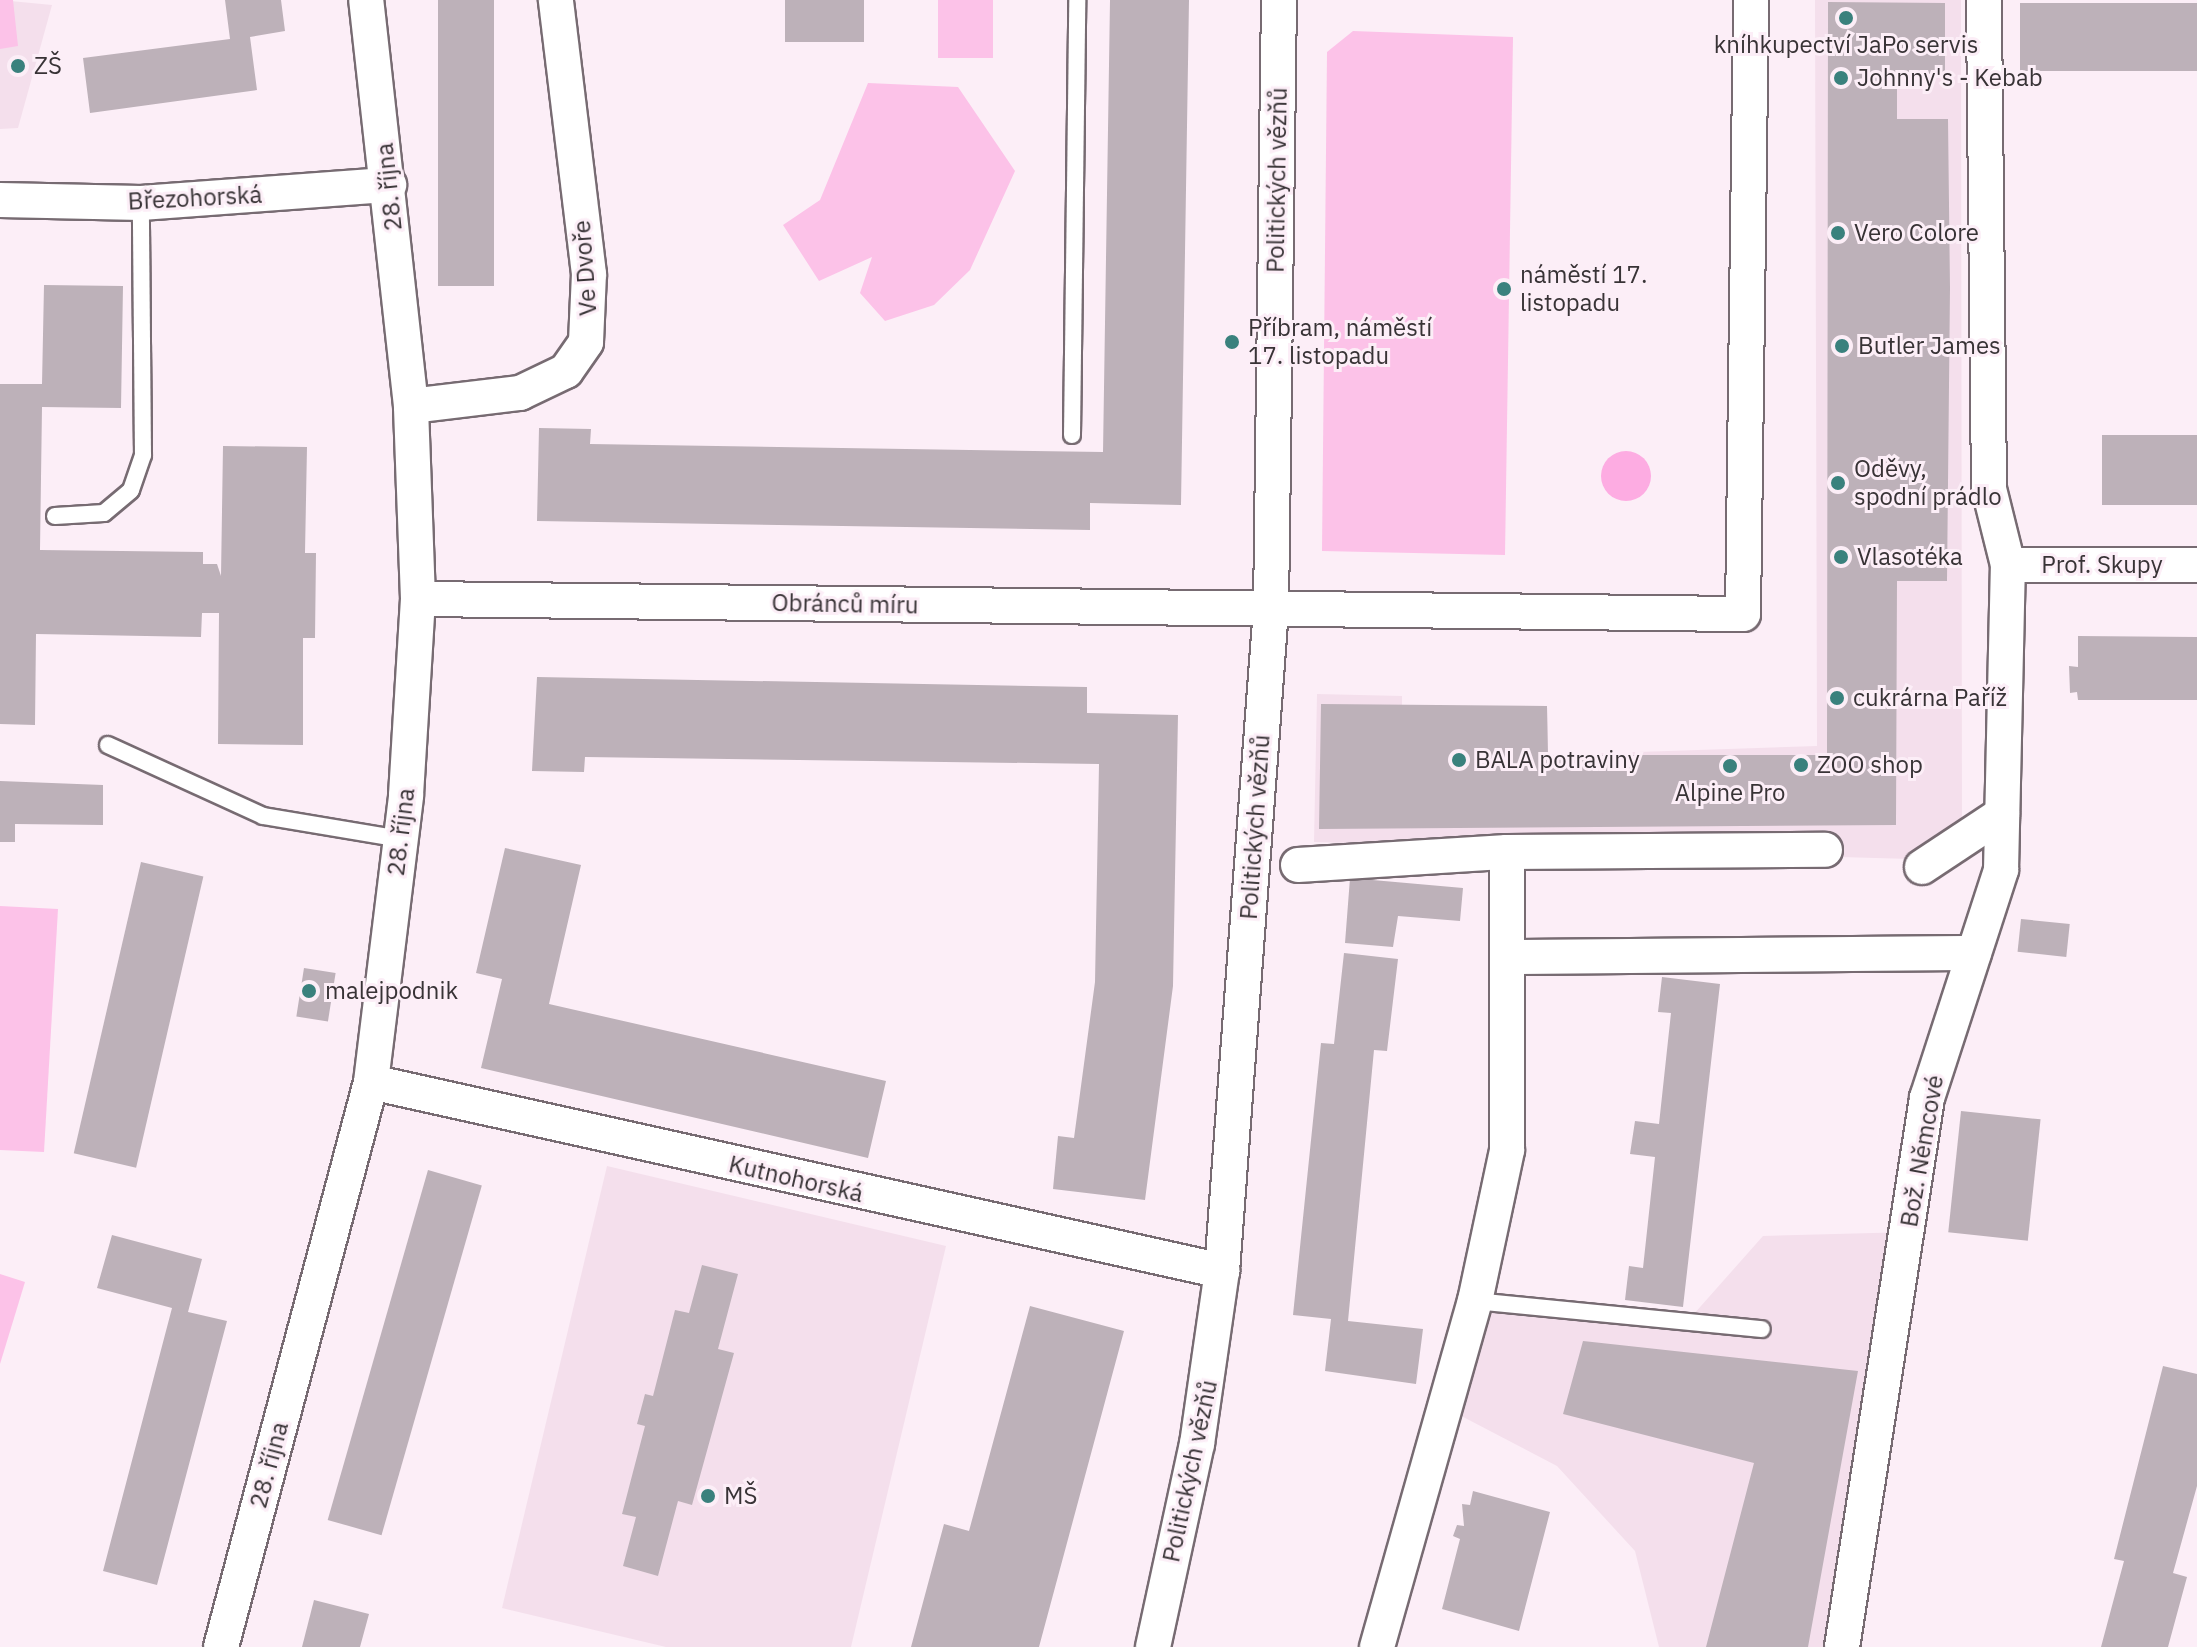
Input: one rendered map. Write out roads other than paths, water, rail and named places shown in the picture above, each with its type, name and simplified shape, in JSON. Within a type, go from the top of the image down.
[{"type":"street","name":"28. října","points":[[221,1647],[371,1082],[401,839],[418,599],[411,406],[389,185],[366,0]]},
{"type":"street","name":"Ve Dvoře","points":[[411,406],[520,393],[566,371],[586,342],[590,288],[556,0]]},
{"type":"street","name":"Politických vězňů","points":[[1153,1647],[1197,1444],[1222,1271],[1271,609],[1279,0]]},
{"type":"street","points":[[1271,609],[1743,614],[1751,0]]},
{"type":"street","name":"Bož. Němcové","points":[[1842,1647],[1927,1098],[2001,870],[2008,565],[1989,489],[1984,0]]},
{"type":"street","name":"Březohorská","points":[[0,200],[141,203],[389,185]]},
{"type":"street","name":"Prof. Skupy","points":[[2008,565],[2197,565]]},
{"type":"street","name":"Obránců míru","points":[[418,599],[1271,609]]},
{"type":"street","points":[[1922,867],[2002,814]]},
{"type":"street","points":[[1298,865],[1507,852],[1825,850]]},
{"type":"street","points":[[1377,1647],[1475,1301],[1507,1150],[1507,852]]},
{"type":"street","points":[[1508,957],[1974,953]]},
{"type":"street","name":"Kutnohorská","points":[[371,1082],[1222,1271]]},
{"type":"lane","points":[[1072,435],[1077,0]]},
{"type":"lane","points":[[55,516],[104,513],[131,490],[143,455],[141,203]]},
{"type":"lane","points":[[108,745],[263,816],[401,839]]},
{"type":"lane","points":[[1475,1301],[1762,1329]]},
{"type":"place","name":"kníhkupectví JaPo servis","points":[[1846,18]]},
{"type":"place","name":"ZŠ","points":[[18,66]]},
{"type":"place","name":"Johnny's - Kebab","points":[[1841,78]]},
{"type":"place","name":"Vero Colore","points":[[1838,233]]},
{"type":"place","name":"náměstí 17. listopadu","points":[[1504,289]]},
{"type":"place","name":"Příbram, náměstí 17. listopadu","points":[[1232,342]]},
{"type":"place","name":"Butler James","points":[[1842,346]]},
{"type":"place","name":"Oděvy, spodní prádlo","points":[[1838,483]]},
{"type":"place","name":"Vlasotéka","points":[[1841,557]]},
{"type":"place","name":"cukrárna Paříž","points":[[1837,698]]},
{"type":"place","name":"BALA potraviny","points":[[1459,760]]},
{"type":"place","name":"ZOO shop","points":[[1801,765]]},
{"type":"place","name":"Alpine Pro","points":[[1730,766]]},
{"type":"place","name":"malejpodnik","points":[[309,991]]},
{"type":"place","name":"MŠ","points":[[708,1496]]}]
